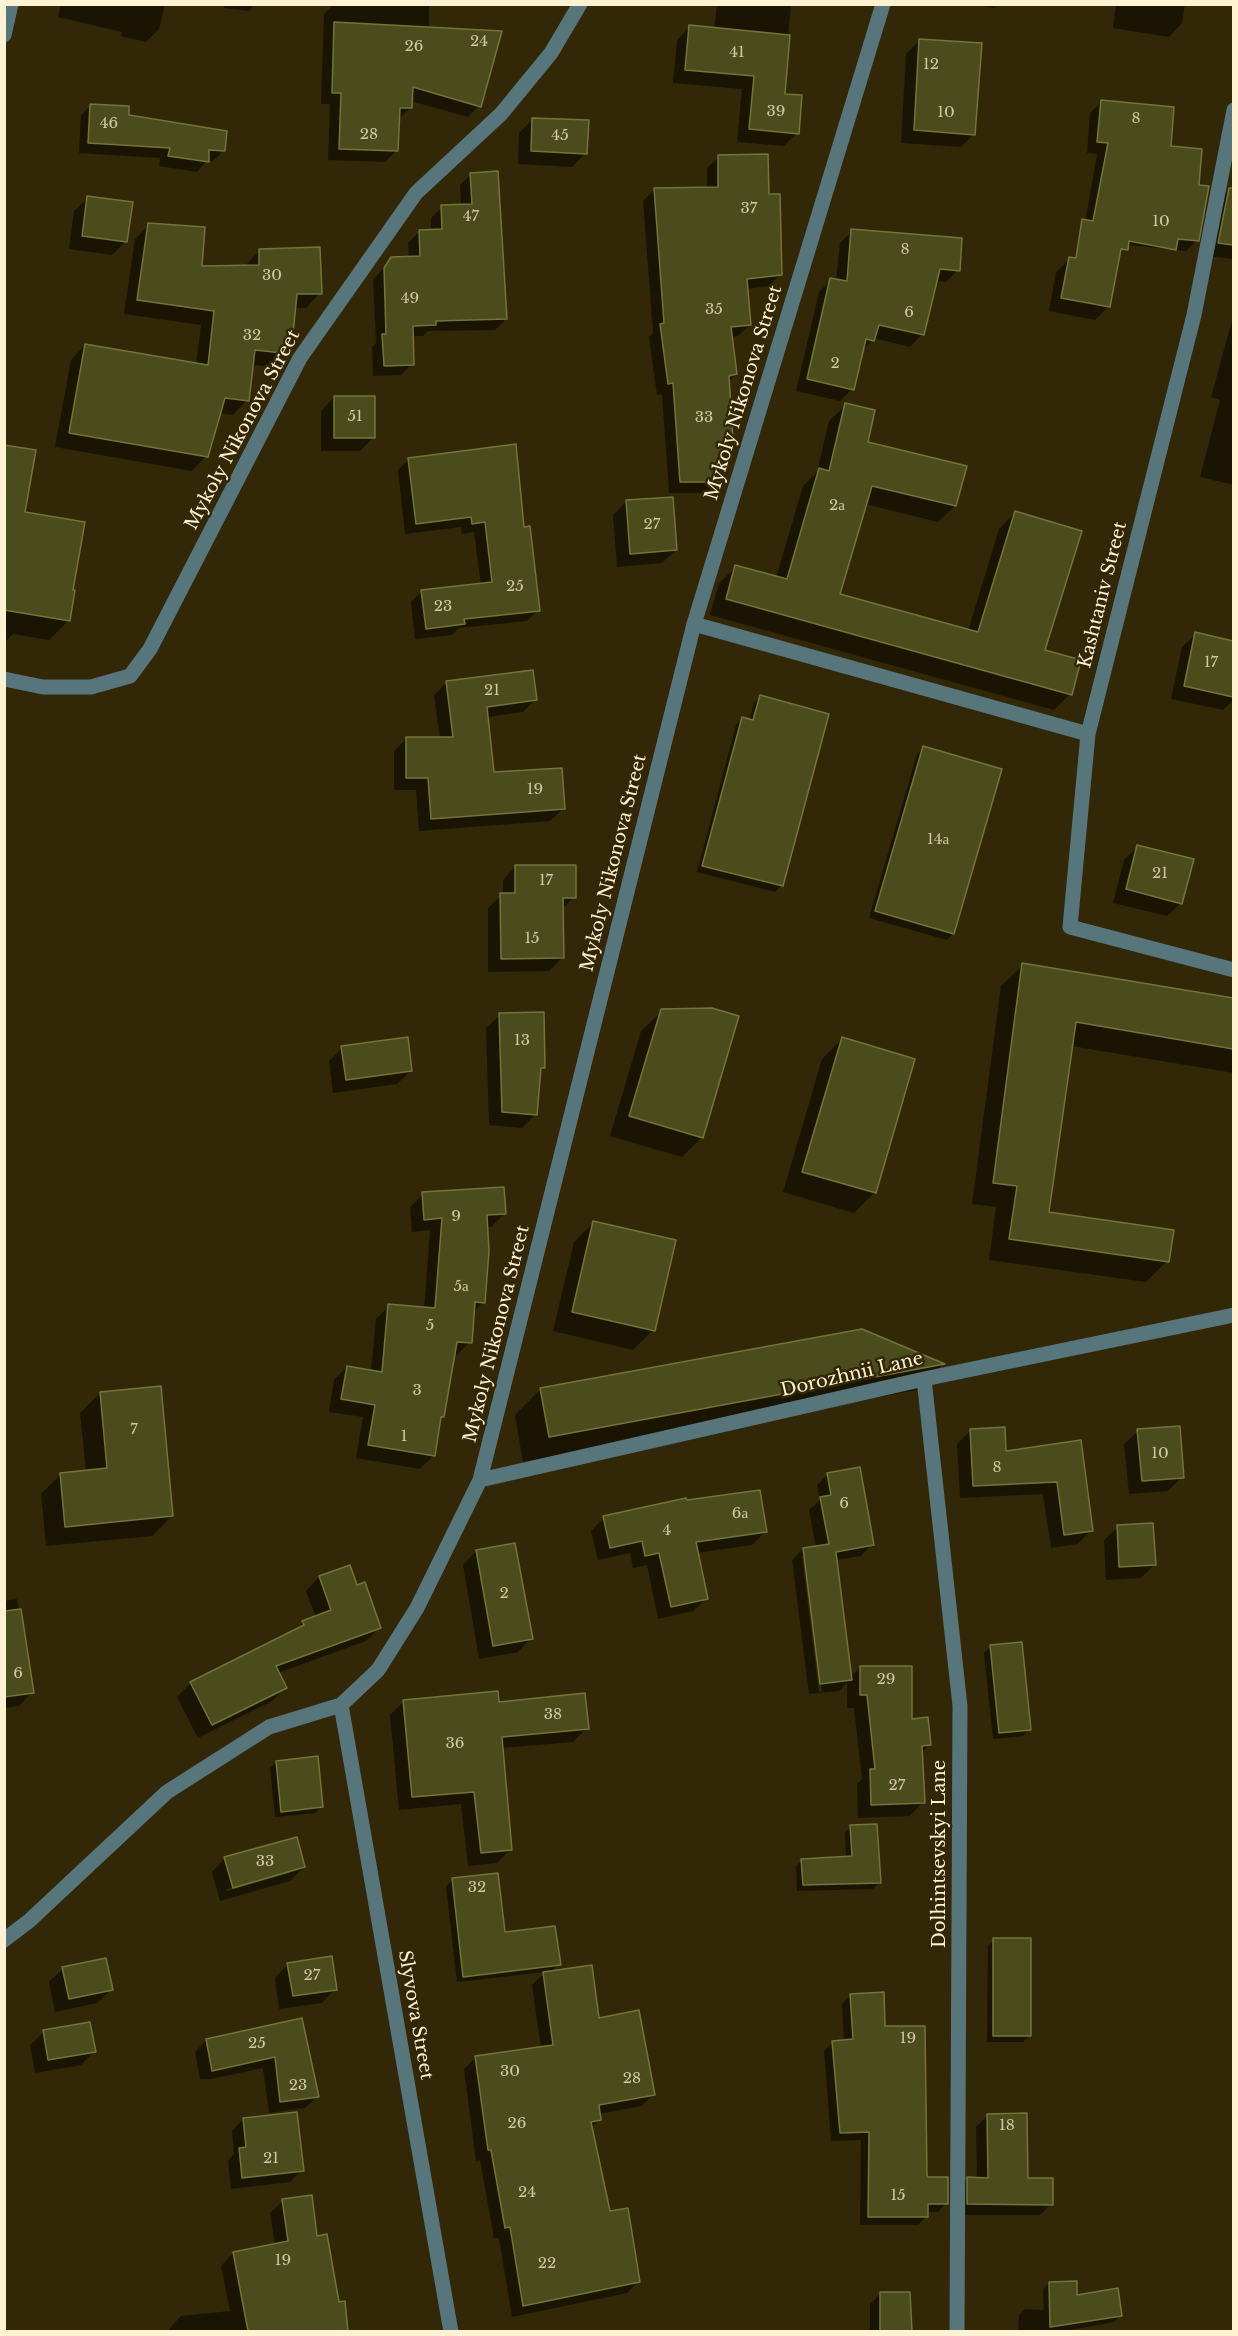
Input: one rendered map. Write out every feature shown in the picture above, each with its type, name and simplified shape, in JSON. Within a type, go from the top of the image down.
[{"type":"street","points":[[4,35],[11,4]]},
{"type":"street","name":"Mykoly Nikonova Street","points":[[4,679],[43,687],[91,687],[130,676],[150,649],[300,358],[416,193],[501,114],[551,53],[580,4]]},
{"type":"street","name":"Mykoly Nikonova Street","points":[[341,1705],[378,1670],[412,1617],[480,1480],[694,624],[883,4]]},
{"type":"street","name":"Kashtaniv Street","points":[[1233,111],[1194,315],[1088,734],[1070,927],[1233,970]]},
{"type":"street","points":[[694,624],[1088,734]]},
{"type":"street","name":"Dorozhnii Lane","points":[[480,1480],[924,1379],[1233,1315]]},
{"type":"street","name":"Dolhintsevskyi Lane","points":[[924,1379],[960,1706],[957,2331]]},
{"type":"street","points":[[4,1940],[29,1922],[167,1792],[269,1727],[341,1705]]},
{"type":"street","name":"Slyvova Street","points":[[341,1705],[451,2331]]},
{"type":"building","points":[[334,22],[502,31],[481,107],[413,87],[412,108],[400,108],[398,151],[339,149],[341,93],[332,93]]},
{"type":"building","points":[[689,25],[790,35],[785,94],[802,95],[799,134],[749,129],[754,76],[685,70]]},
{"type":"building","points":[[919,39],[982,43],[975,135],[914,130]]},
{"type":"building","points":[[1101,100],[1174,107],[1171,146],[1202,149],[1199,185],[1209,186],[1199,241],[1178,239],[1176,250],[1129,241],[1128,250],[1121,249],[1110,307],[1061,298],[1069,257],[1076,258],[1082,219],[1093,221],[1108,143],[1097,142]]},
{"type":"building","points":[[90,104],[129,106],[129,115],[227,131],[225,151],[209,150],[209,162],[168,156],[170,148],[88,143]]},
{"type":"building","points":[[532,118],[589,120],[587,154],[531,151]]},
{"type":"building","points":[[768,154],[769,194],[780,194],[782,275],[747,279],[751,325],[731,327],[737,374],[729,376],[733,439],[723,440],[723,482],[680,482],[673,383],[668,384],[660,324],[664,323],[654,188],[718,187],[718,155]]},
{"type":"building","points":[[498,171],[507,319],[436,321],[436,325],[413,326],[414,365],[384,366],[382,334],[386,334],[384,268],[391,257],[420,256],[419,230],[442,229],[441,205],[472,204],[470,173]]},
{"type":"building","points":[[1229,188],[1233,188],[1233,245],[1218,243]]},
{"type":"building","points":[[87,196],[133,202],[127,242],[82,236]]},
{"type":"building","points":[[148,223],[205,227],[202,266],[259,265],[259,249],[320,247],[322,294],[297,294],[291,354],[255,350],[249,401],[225,398],[208,457],[69,433],[85,344],[208,365],[214,311],[137,300]]},
{"type":"building","points":[[851,229],[962,238],[960,271],[940,269],[924,335],[879,325],[874,341],[866,339],[854,390],[807,379],[830,278],[847,281]]},
{"type":"building","points":[[334,396],[375,396],[375,438],[334,438]]},
{"type":"building","points":[[845,403],[875,410],[868,442],[967,466],[956,506],[872,486],[840,594],[978,632],[1015,511],[1082,531],[1045,650],[1081,660],[1072,695],[726,599],[735,565],[787,579],[819,468],[829,471]]},
{"type":"building","points":[[516,444],[524,527],[530,526],[540,611],[464,619],[465,624],[426,629],[421,590],[492,582],[485,522],[472,524],[471,517],[416,524],[408,458]]},
{"type":"building","points":[[4,445],[36,450],[25,512],[85,522],[70,621],[4,610]]},
{"type":"building","points":[[673,497],[677,550],[630,554],[626,500]]},
{"type":"building","points":[[1195,632],[1233,641],[1233,697],[1184,686]]},
{"type":"building","points":[[533,670],[537,700],[487,707],[494,772],[562,768],[565,809],[431,819],[428,778],[406,778],[406,737],[453,737],[446,681]]},
{"type":"building","points":[[760,695],[829,714],[783,886],[702,866],[742,717],[753,720]]},
{"type":"building","points":[[923,746],[1002,769],[954,934],[875,911]]},
{"type":"building","points":[[1137,845],[1194,859],[1182,904],[1126,889]]},
{"type":"building","points":[[515,865],[576,865],[576,898],[563,898],[564,958],[501,959],[500,893],[515,893]]},
{"type":"building","points":[[1022,963],[1233,998],[1233,1049],[1076,1022],[1049,1212],[1174,1230],[1169,1262],[1009,1239],[1017,1186],[993,1183]]},
{"type":"building","points":[[712,1008],[739,1016],[703,1138],[629,1116],[661,1009]]},
{"type":"building","points":[[544,1012],[545,1068],[541,1068],[537,1115],[502,1112],[499,1013]]},
{"type":"building","points":[[408,1037],[412,1071],[346,1080],[341,1046]]},
{"type":"building","points":[[842,1037],[915,1059],[876,1193],[802,1172]]},
{"type":"building","points":[[504,1187],[506,1214],[487,1215],[489,1251],[485,1303],[475,1302],[472,1343],[457,1342],[435,1456],[368,1445],[375,1405],[341,1399],[347,1366],[382,1372],[388,1304],[435,1308],[442,1218],[424,1220],[422,1192]]},
{"type":"building","points":[[593,1221],[676,1240],[655,1331],[572,1312]]},
{"type":"building","points":[[862,1329],[945,1364],[549,1437],[540,1388]]},
{"type":"building","points":[[161,1386],[173,1516],[65,1527],[60,1473],[107,1468],[100,1392]]},
{"type":"building","points":[[1180,1426],[1184,1478],[1142,1481],[1137,1429]]},
{"type":"building","points":[[1005,1427],[1006,1451],[1081,1440],[1093,1531],[1064,1535],[1057,1482],[973,1486],[970,1429]]},
{"type":"building","points":[[860,1467],[874,1545],[836,1552],[852,1680],[820,1684],[803,1548],[829,1544],[820,1497],[831,1495],[827,1473]]},
{"type":"building","points":[[760,1490],[767,1532],[696,1542],[708,1599],[671,1607],[659,1553],[645,1556],[642,1541],[610,1548],[603,1516],[686,1498],[687,1500]]},
{"type":"building","points":[[1153,1523],[1156,1565],[1119,1567],[1117,1525]]},
{"type":"building","points":[[515,1543],[533,1639],[493,1646],[476,1550]]},
{"type":"building","points":[[350,1565],[357,1585],[365,1582],[381,1628],[276,1666],[287,1688],[212,1725],[190,1682],[304,1625],[302,1621],[331,1610],[319,1576]]},
{"type":"building","points":[[21,1609],[34,1693],[4,1697],[4,1611]]},
{"type":"building","points":[[1022,1642],[1031,1730],[999,1733],[990,1645]]},
{"type":"building","points":[[860,1666],[912,1666],[912,1719],[928,1717],[931,1745],[922,1746],[925,1803],[871,1805],[870,1769],[875,1769],[867,1695],[860,1695]]},
{"type":"building","points":[[498,1691],[499,1702],[585,1693],[589,1729],[502,1737],[512,1850],[481,1853],[474,1792],[412,1797],[403,1700]]},
{"type":"building","points":[[318,1756],[323,1807],[281,1812],[276,1761]]},
{"type":"building","points":[[877,1824],[881,1883],[803,1885],[801,1859],[852,1856],[850,1825]]},
{"type":"building","points":[[297,1837],[305,1867],[233,1888],[224,1857]]},
{"type":"building","points":[[498,1873],[505,1932],[555,1926],[561,1965],[463,1977],[452,1878]]},
{"type":"building","points":[[993,1938],[1031,1938],[1031,2036],[993,2036]]},
{"type":"building","points":[[332,1956],[337,1990],[293,1996],[287,1963]]},
{"type":"building","points":[[106,1958],[113,1990],[69,1999],[62,1967]]},
{"type":"building","points":[[592,1965],[599,2018],[639,2010],[655,2095],[599,2105],[601,2120],[591,2122],[610,2211],[628,2208],[640,2282],[523,2306],[510,2227],[505,2228],[491,2150],[488,2150],[475,2056],[553,2045],[543,1972]]},
{"type":"building","points":[[884,1992],[885,2026],[925,2026],[927,2175],[928,2177],[948,2177],[948,2204],[928,2204],[928,2217],[868,2217],[869,2132],[840,2133],[832,2041],[853,2039],[850,1994]]},
{"type":"building","points":[[302,2018],[319,2097],[280,2102],[275,2057],[212,2071],[206,2039]]},
{"type":"building","points":[[90,2022],[96,2052],[48,2060],[43,2030]]},
{"type":"building","points":[[297,2112],[304,2171],[242,2178],[239,2148],[246,2147],[243,2118]]},
{"type":"building","points":[[1027,2113],[1028,2178],[1053,2178],[1053,2205],[967,2204],[967,2177],[988,2178],[987,2114]]},
{"type":"building","points":[[312,2195],[317,2236],[327,2234],[339,2302],[345,2301],[348,2331],[248,2331],[233,2252],[288,2241],[282,2199]]},
{"type":"building","points":[[1077,2281],[1077,2295],[1118,2288],[1122,2316],[1050,2327],[1049,2282]]},
{"type":"building","points":[[880,2292],[910,2292],[912,2331],[880,2331]]}]
